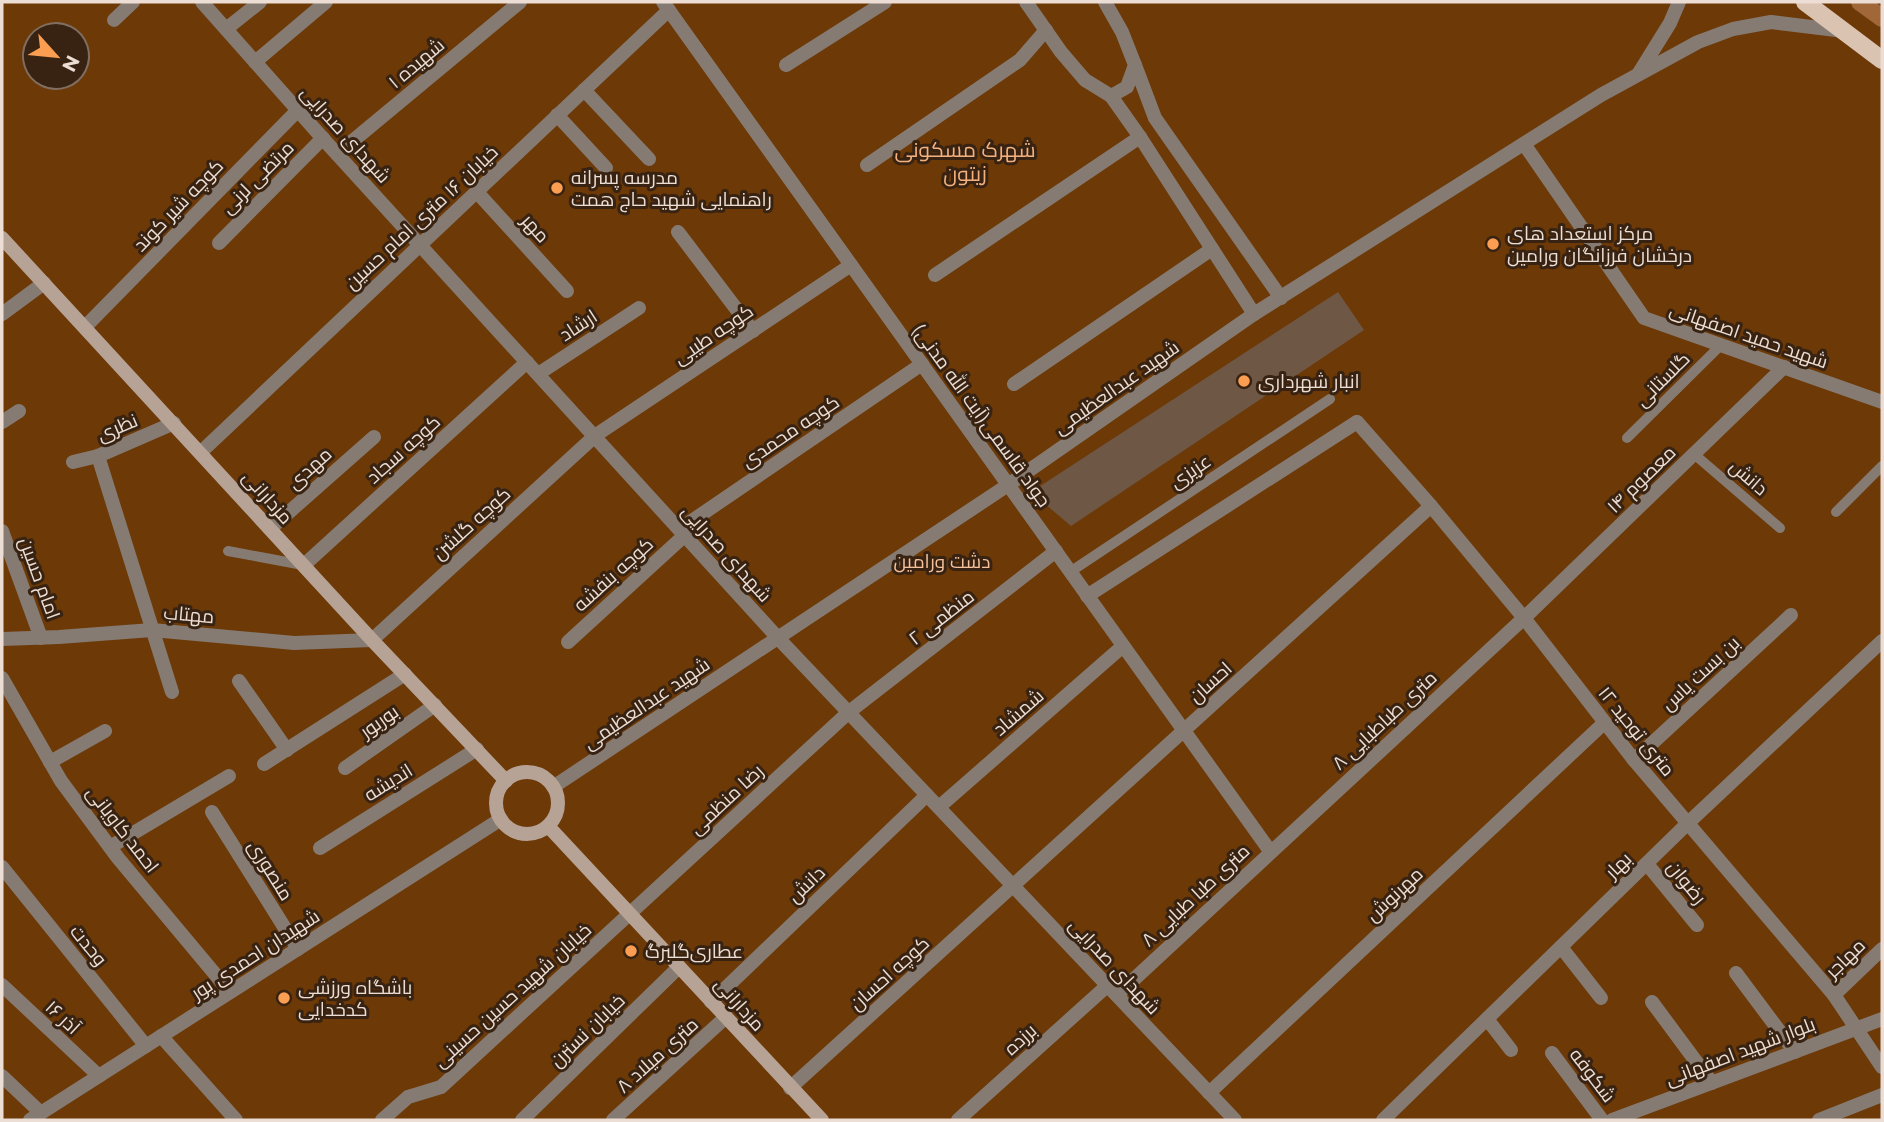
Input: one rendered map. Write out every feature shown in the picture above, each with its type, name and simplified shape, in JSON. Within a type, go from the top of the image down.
[{"type":"main road","points":[[1805,2],[1882,60]]},
{"type":"main road","name":"مزدارانی","points":[[2,238],[372,640],[506,781]]},
{"type":"main road","points":[[528,772],[540,775],[553,787],[558,804],[556,816],[548,826],[538,832],[526,834],[514,831],[502,819],[496,802],[499,790],[516,774],[528,772]]},
{"type":"main road","name":"مزدارانی","points":[[548,826],[822,1120]]},
{"type":"street","points":[[114,20],[132,2]]},
{"type":"street","name":"شهدای صدرایی","points":[[202,2],[778,638],[1235,1120]]},
{"type":"street","points":[[226,29],[260,2]]},
{"type":"street","points":[[256,62],[326,2]]},
{"type":"street","name":"شهیده ۱","points":[[337,154],[520,2]]},
{"type":"street","points":[[786,65],[885,2]]},
{"type":"street","points":[[1026,2],[1085,80],[1111,96],[1254,314]]},
{"type":"street","points":[[1105,2],[1122,32],[1155,117],[1280,298]]},
{"type":"street","name":"شهید عبدالعظیمی","points":[[553,787],[1008,485],[1254,314],[1639,74],[1670,23],[1679,2]]},
{"type":"street","name":"خیابان ۱۶ متری امام حسین","points":[[201,452],[584,90],[666,6]]},
{"type":"street","name":"جواد قاسمی(آیت الله مدنی)","points":[[666,6],[1270,851]]},
{"type":"street","points":[[1639,74],[1698,42],[1733,29],[1771,22],[1844,31]]},
{"type":"street","points":[[867,166],[1020,60],[1046,30]]},
{"type":"street","points":[[1111,96],[1127,87],[1135,65]]},
{"type":"street","points":[[584,90],[649,159]]},
{"type":"street","name":"کوچه شیر کوند","points":[[85,327],[298,110]]},
{"type":"street","points":[[557,115],[606,168]]},
{"type":"street","points":[[935,275],[1140,137]]},
{"type":"street","name":"مرتضی لرنی","points":[[219,243],[323,138]]},
{"type":"street","name":"شهید حمید اصفهانی","points":[[1524,144],[1644,318],[1882,402]]},
{"type":"street","name":"مهر","points":[[476,191],[567,291]]},
{"type":"street","points":[[678,232],[753,331]]},
{"type":"street","points":[[1014,384],[1212,249]]},
{"type":"street","name":"کوچه طیبی","points":[[596,435],[851,265]]},
{"type":"street","points":[[2,314],[44,283]]},
{"type":"street","name":"ارشاد","points":[[538,374],[639,308]]},
{"type":"street","name":"کوچه سجاد","points":[[304,565],[527,362]]},
{"type":"street","name":"کوچه محمدی","points":[[682,532],[922,365]]},
{"type":"street","name":"۱۴ معصوم","points":[[1524,618],[1784,367]]},
{"type":"street","points":[[2,422],[19,411]]},
{"type":"street","name":"۱۲ متری توحید","points":[[1087,596],[1357,422],[1524,618],[1634,760],[1834,995],[1882,1067]]},
{"type":"street","name":"نظری","points":[[73,462],[98,456],[174,423]]},
{"type":"street","name":"کوچه گلشن","points":[[372,640],[596,435]]},
{"type":"street","name":"مهدی","points":[[271,528],[374,437]]},
{"type":"street","points":[[98,456],[172,692]]},
{"type":"street","name":"احسان","points":[[1014,887],[1431,506]]},
{"type":"street","name":"امام حسین","points":[[2,531],[41,638]]},
{"type":"street","name":"کوچه بنفشه","points":[[568,642],[682,532]]},
{"type":"street","name":"منظمی ۲","points":[[849,712],[1056,551]]},
{"type":"street","name":"بن بست یاس","points":[[1634,760],[1791,615]]},
{"type":"street","name":"۸ متری طباطبایی","points":[[1270,851],[1524,618]]},
{"type":"street","name":"مهتاب","points":[[2,639],[152,631],[295,643],[372,640]]},
{"type":"street","name":"بهار","points":[[1383,1120],[1688,823],[1882,641]]},
{"type":"street","name":"شمشاد","points":[[939,807],[1123,646]]},
{"type":"street","points":[[264,764],[405,674]]},
{"type":"street","name":"احمد کاویانی","points":[[2,678],[61,781],[110,847],[230,992]]},
{"type":"street","points":[[239,681],[287,750]]},
{"type":"street","name":"بوربور","points":[[345,768],[435,705]]},
{"type":"street","name":"رضا منظمی","points":[[630,914],[849,712]]},
{"type":"street","name":"مهرنوش","points":[[1209,1093],[1604,723]]},
{"type":"street","points":[[50,762],[105,732]]},
{"type":"street","name":"اندیشه","points":[[320,848],[477,749]]},
{"type":"street","points":[[110,847],[229,776]]},
{"type":"street","name":"دانش","points":[[712,1002],[927,795]]},
{"type":"street","name":"منصوری","points":[[212,812],[298,949]]},
{"type":"street","name":"شهیدان احمدی پور","points":[[35,1117],[502,819]]},
{"type":"street","name":"۸ متری طبا طبایی","points":[[1112,990],[1270,851]]},
{"type":"street","name":"رضوان","points":[[1647,864],[1697,925]]},
{"type":"street","name":"وحدت","points":[[2,867],[146,1046]]},
{"type":"street","name":"کوچه احسان","points":[[790,1088],[1014,887]]},
{"type":"street","name":"خیابان شهید حسین حسینی","points":[[382,1120],[408,1097],[441,1087],[630,914]]},
{"type":"street","points":[[1561,947],[1601,998]]},
{"type":"street","name":"مهاجر","points":[[1834,995],[1882,949]]},
{"type":"street","name":"خیابان نسترن","points":[[522,1120],[679,967]]},
{"type":"street","points":[[1736,973],[1795,1052]]},
{"type":"street","name":"۱۶ آذر","points":[[2,985],[99,1076]]},
{"type":"street","name":"برزده","points":[[958,1120],[1112,990]]},
{"type":"street","points":[[1652,1002],[1712,1083]]},
{"type":"street","name":"۸ متری میلاد","points":[[613,1120],[726,1017]]},
{"type":"street","points":[[1487,1019],[1511,1050]]},
{"type":"street","name":"بلوار شهید اصفهانی","points":[[1612,1120],[1882,1019]]},
{"type":"street","points":[[162,1036],[236,1120]]},
{"type":"street","name":"شکوفه","points":[[1552,1053],[1602,1120]]},
{"type":"street","points":[[2,1076],[35,1117]]},
{"type":"street","points":[[1819,1120],[1882,1095]]},
{"type":"lane","name":"گلستانی","points":[[1627,438],[1721,345]]},
{"type":"lane","name":"عزیزی","points":[[1070,572],[1330,399]]},
{"type":"lane","name":"دانش","points":[[1694,454],[1780,528]]},
{"type":"lane","points":[[1836,512],[1882,466]]},
{"type":"lane","points":[[228,551],[304,565]]},
{"type":"green space","name":"دشت ورامین","points":[[2,2],[1882,2],[1882,1120],[2,1120]]},
{"type":"building","name":"انبار شهرداری","points":[[1338,292],[1364,330],[1071,526],[1031,492]]},
{"type":"waterway","points":[[1860,2],[1882,18]]},
{"type":"place","name":"مدرسه پسرانه راهنمایی شهید حاج همت","points":[[557,188]]},
{"type":"place","name":"مرکز استعداد های درخشان فرزانگان ورامین","points":[[1493,244]]},
{"type":"place","name":"انبار شهرداری","points":[[1244,381]]},
{"type":"place","name":"عطاری‌گلبرگ","points":[[631,951]]},
{"type":"place","name":"باشگاه ورزشی کدخدایی","points":[[284,998]]},
{"type":"district","name":"شهرک مسکونی زیتون","points":[[965,162]]}]
